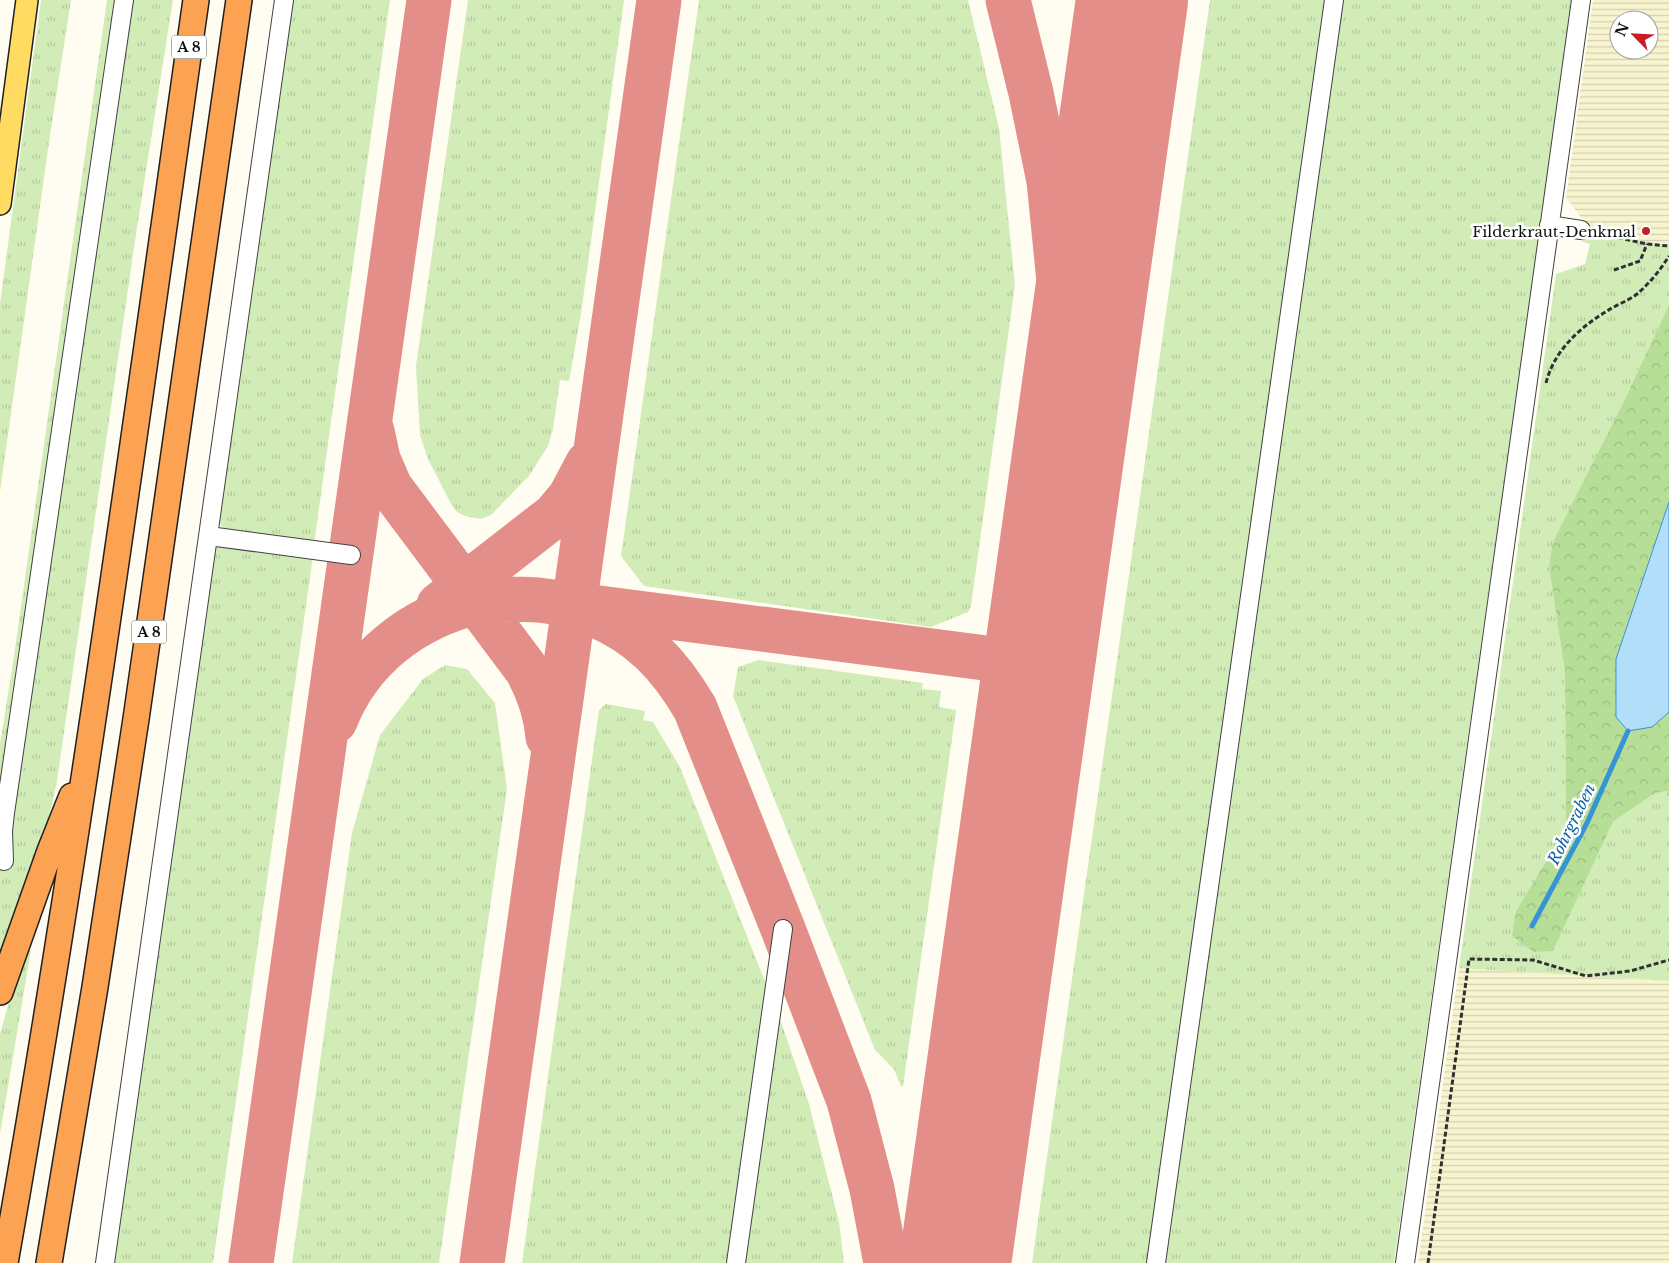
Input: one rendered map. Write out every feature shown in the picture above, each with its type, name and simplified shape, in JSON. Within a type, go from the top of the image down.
[{"type":"highway","name":"A 8","points":[[5,1263],[39,1064],[86,762],[196,0]]},
{"type":"highway","name":"A 8","points":[[49,1263],[130,758],[239,0]]},
{"type":"highway","points":[[0,992],[50,851],[86,762]]},
{"type":"main road","points":[[0,204],[27,0]]},
{"type":"lane","points":[[4,861],[3,831],[6,804],[124,0]]},
{"type":"lane","points":[[105,1263],[284,0]]},
{"type":"lane","points":[[1156,1263],[1334,0]]},
{"type":"lane","points":[[1406,1263],[1581,0]]},
{"type":"lane","points":[[1549,225],[1581,230]]},
{"type":"lane","points":[[209,536],[351,555]]},
{"type":"lane","points":[[736,1263],[783,929]]},
{"type":"path","points":[[1581,230],[1647,244],[1669,246]]},
{"type":"path","points":[[1614,270],[1640,261],[1647,244]]},
{"type":"path","points":[[1545,389],[1548,374],[1562,349],[1579,329],[1637,293],[1662,268],[1669,256]]},
{"type":"path","points":[[1428,1263],[1469,959],[1533,960],[1586,976],[1630,970],[1669,960]]},
{"type":"shaded area","points":[[1593,0],[1669,0],[1669,246],[1581,230],[1584,221],[1566,198]]},
{"type":"shaded area","points":[[1459,968],[1669,981],[1669,1263],[1418,1263]]},
{"type":"green space","points":[[41,0],[71,0],[50,135],[0,492],[0,304]]},
{"type":"green space","points":[[107,0],[173,0],[136,234],[57,781],[45,837],[0,965],[0,744]]},
{"type":"green space","points":[[289,0],[390,0],[314,544],[227,532],[218,522]]},
{"type":"green space","points":[[468,0],[624,0],[581,314],[569,381],[560,380],[553,429],[548,446],[529,476],[491,515],[481,519],[465,516],[457,512],[428,459],[420,435],[416,366]]},
{"type":"green space","points":[[699,0],[968,0],[999,128],[1015,285],[971,606],[968,612],[931,627],[644,586],[621,556]]},
{"type":"green space","points":[[1210,0],[1330,0],[1152,1263],[1032,1263]]},
{"type":"green space","points":[[1337,0],[1572,0],[1394,1263],[1160,1263]]},
{"type":"green space","points":[[1581,230],[1669,246],[1669,305],[1549,567],[1565,672],[1566,828],[1516,911],[1553,951],[1613,822],[1655,793],[1669,791],[1669,981],[1459,968],[1556,274],[1585,264],[1590,244],[1581,241]]},
{"type":"green space","points":[[1669,305],[1669,502],[1648,567],[1652,727],[1669,712],[1669,791],[1655,793],[1613,822],[1553,951],[1534,952],[1512,936],[1516,911],[1566,828],[1565,672],[1549,567],[1553,542],[1622,405]]},
{"type":"green space","points":[[215,547],[313,556],[213,1263],[110,1263]]},
{"type":"green space","points":[[759,660],[923,683],[922,689],[941,691],[939,707],[956,710],[903,1086],[901,1087],[894,1069],[875,1050],[733,696],[738,667]]},
{"type":"green space","points":[[445,665],[467,669],[495,703],[507,789],[439,1263],[292,1263],[352,833],[380,735],[423,679]]},
{"type":"green space","points":[[606,704],[645,711],[643,720],[653,722],[680,767],[768,989],[730,1263],[522,1263],[599,710]]},
{"type":"green space","points":[[28,950],[31,950],[0,1134],[0,1034],[15,981]]},
{"type":"green space","points":[[775,1004],[809,1104],[839,1222],[844,1263],[739,1263]]},
{"type":"water","points":[[1669,502],[1669,712],[1652,727],[1628,731],[1616,717],[1616,659]]},
{"type":"waterway","name":"Rohrgraben","points":[[1532,926],[1587,823],[1628,731]]},
{"type":"taxiway","points":[[251,1263],[429,0]]},
{"type":"taxiway","points":[[482,1263],[659,0]]},
{"type":"taxiway","points":[[1008,0],[1031,93],[1049,181],[1060,291],[1076,399]]},
{"type":"taxiway","points":[[372,431],[378,459],[390,487],[527,670],[541,702],[546,719],[548,737]]},
{"type":"taxiway","points":[[439,605],[555,515],[570,497],[588,463]]},
{"type":"taxiway","points":[[335,721],[345,699],[358,678],[391,644],[431,618],[477,602],[492,600],[538,600],[1039,665]]},
{"type":"taxiway","points":[[593,614],[626,631],[652,652],[675,678],[695,708],[849,1101],[872,1189],[886,1263]]},
{"type":"runway","points":[[955,1263],[1132,0]]},
{"type":"place","name":"Filderkraut-Denkmal","points":[[1646,231]]}]
